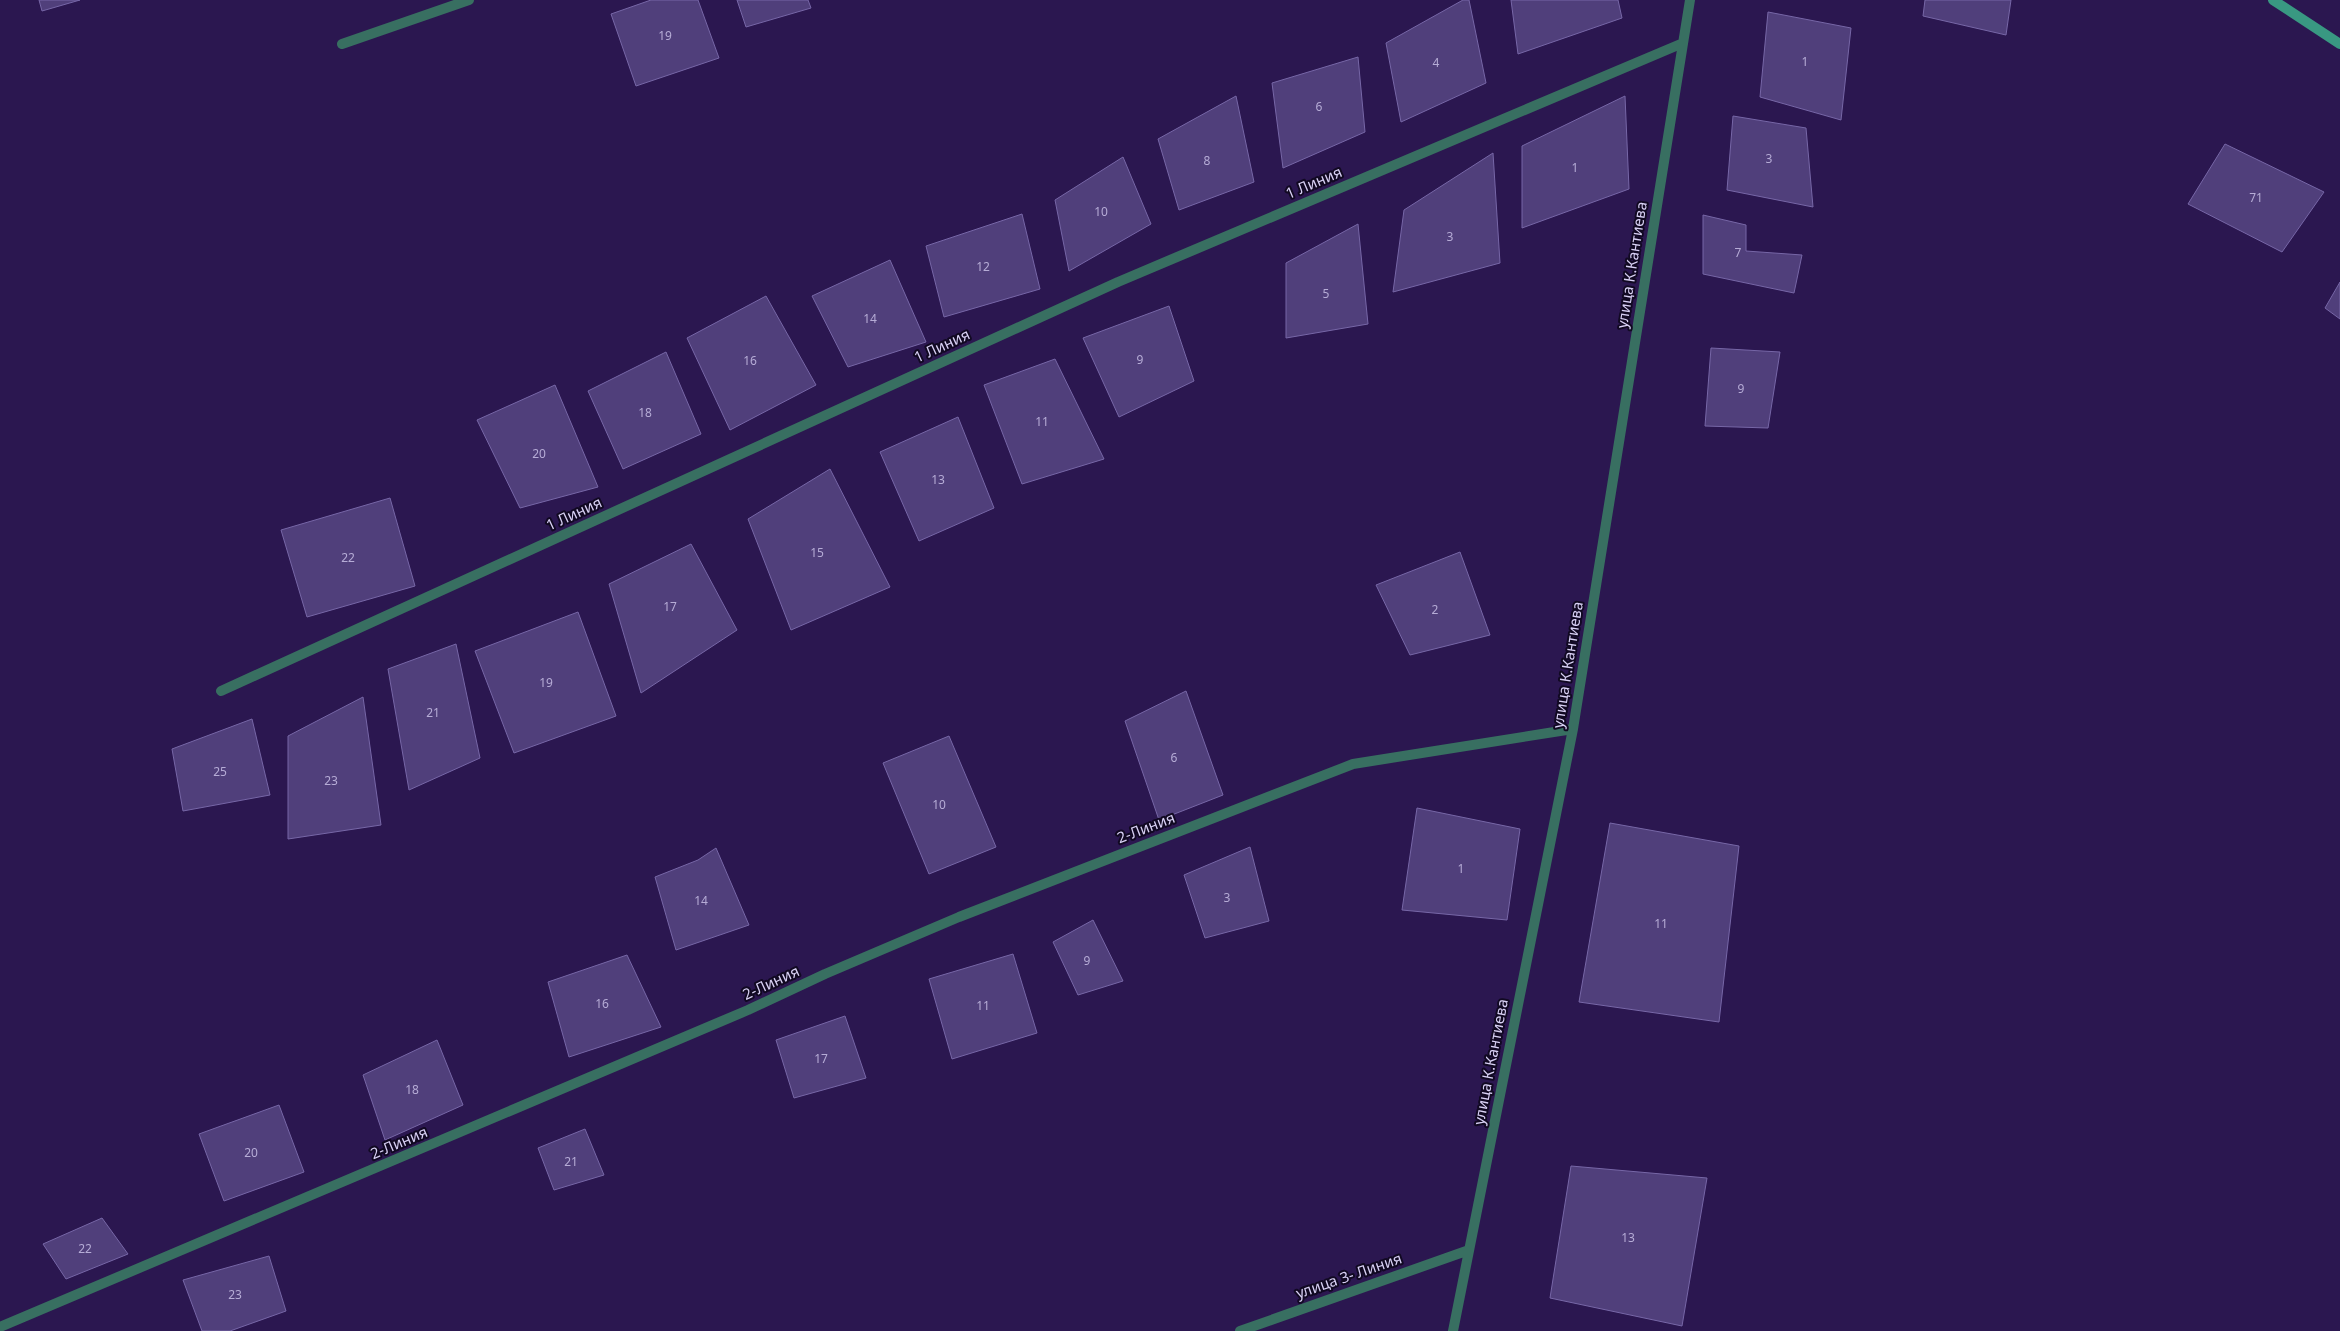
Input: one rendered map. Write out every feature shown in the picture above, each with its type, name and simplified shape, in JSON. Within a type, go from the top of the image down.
[{"type":"main road","points":[[2273,0],[2340,44]]},
{"type":"street","points":[[342,44],[469,0]]},
{"type":"street","name":"улица К.Кантиева","points":[[1453,1331],[1573,729],[1690,0]]},
{"type":"street","name":"1 Линия","points":[[221,691],[1118,282],[1683,43]]},
{"type":"street","name":"2-Линия","points":[[0,1327],[721,1022],[825,974],[959,917],[1344,767],[1573,729]]},
{"type":"street","name":"улица 3- Линия","points":[[1240,1331],[1468,1250]]},
{"type":"building","points":[[39,0],[80,0],[42,11]]},
{"type":"building","points":[[651,0],[698,0],[719,58],[636,86],[611,14]]},
{"type":"building","points":[[737,0],[808,0],[811,8],[746,27]]},
{"type":"building","points":[[1463,0],[1469,0],[1486,83],[1401,122],[1386,43]]},
{"type":"building","points":[[1511,0],[1618,0],[1622,18],[1518,54]]},
{"type":"building","points":[[1925,0],[2011,0],[2006,35],[1923,16]]},
{"type":"building","points":[[1768,12],[1851,28],[1841,120],[1760,97]]},
{"type":"building","points":[[1358,57],[1365,132],[1283,168],[1272,83]]},
{"type":"building","points":[[1236,96],[1254,182],[1179,210],[1158,139]]},
{"type":"building","points":[[1625,96],[1629,189],[1522,228],[1522,146]]},
{"type":"building","points":[[1733,116],[1806,128],[1813,207],[1727,190]]},
{"type":"building","points":[[2225,144],[2324,192],[2282,252],[2188,204]]},
{"type":"building","points":[[1493,153],[1500,263],[1393,292],[1404,210]]},
{"type":"building","points":[[1123,157],[1151,224],[1069,271],[1055,200]]},
{"type":"building","points":[[1022,214],[1040,289],[944,317],[926,246]]},
{"type":"building","points":[[1703,215],[1746,225],[1746,251],[1802,255],[1794,293],[1703,274]]},
{"type":"building","points":[[1358,224],[1368,324],[1286,338],[1286,263]]},
{"type":"building","points":[[890,260],[926,342],[848,367],[812,296]]},
{"type":"building","points":[[2340,282],[2340,319],[2325,308]]},
{"type":"building","points":[[766,296],[816,385],[730,430],[687,338]]},
{"type":"building","points":[[1169,306],[1194,381],[1119,417],[1083,338]]},
{"type":"building","points":[[1711,348],[1780,352],[1768,428],[1705,426]]},
{"type":"building","points":[[666,352],[701,434],[623,469],[588,391]]},
{"type":"building","points":[[1055,359],[1104,459],[1022,484],[984,385]]},
{"type":"building","points":[[555,385],[598,487],[520,508],[477,420]]},
{"type":"building","points":[[958,417],[994,508],[919,541],[880,452]]},
{"type":"building","points":[[830,469],[890,587],[791,630],[748,519]]},
{"type":"building","points":[[390,498],[415,586],[307,617],[281,530]]},
{"type":"building","points":[[691,544],[737,630],[641,693],[609,584]]},
{"type":"building","points":[[1460,552],[1490,635],[1410,655],[1376,585]]},
{"type":"building","points":[[578,612],[616,716],[514,753],[475,651]]},
{"type":"building","points":[[456,644],[480,758],[409,790],[388,669]]},
{"type":"building","points":[[1186,691],[1223,795],[1159,820],[1125,721]]},
{"type":"building","points":[[363,697],[381,825],[288,839],[288,736]]},
{"type":"building","points":[[252,719],[270,795],[183,811],[172,749]]},
{"type":"building","points":[[949,736],[996,847],[929,874],[883,763]]},
{"type":"building","points":[[1417,808],[1520,829],[1507,920],[1402,910]]},
{"type":"building","points":[[1610,823],[1739,846],[1719,1022],[1579,1002]]},
{"type":"building","points":[[1250,847],[1269,921],[1205,938],[1184,875]]},
{"type":"building","points":[[716,848],[749,925],[676,950],[655,877],[698,860]]},
{"type":"building","points":[[1093,920],[1123,981],[1078,995],[1053,942]]},
{"type":"building","points":[[1013,954],[1037,1033],[952,1059],[929,979]]},
{"type":"building","points":[[627,955],[661,1027],[569,1057],[548,982]]},
{"type":"building","points":[[845,1016],[866,1078],[794,1098],[776,1040]]},
{"type":"building","points":[[437,1040],[463,1105],[385,1140],[363,1075]]},
{"type":"building","points":[[279,1105],[304,1172],[224,1201],[199,1134]]},
{"type":"building","points":[[585,1129],[604,1175],[554,1190],[538,1148]]},
{"type":"building","points":[[1571,1166],[1707,1178],[1682,1326],[1550,1298]]},
{"type":"building","points":[[102,1218],[128,1254],[66,1279],[43,1244]]},
{"type":"building","points":[[269,1256],[286,1311],[230,1331],[202,1331],[183,1280]]}]
